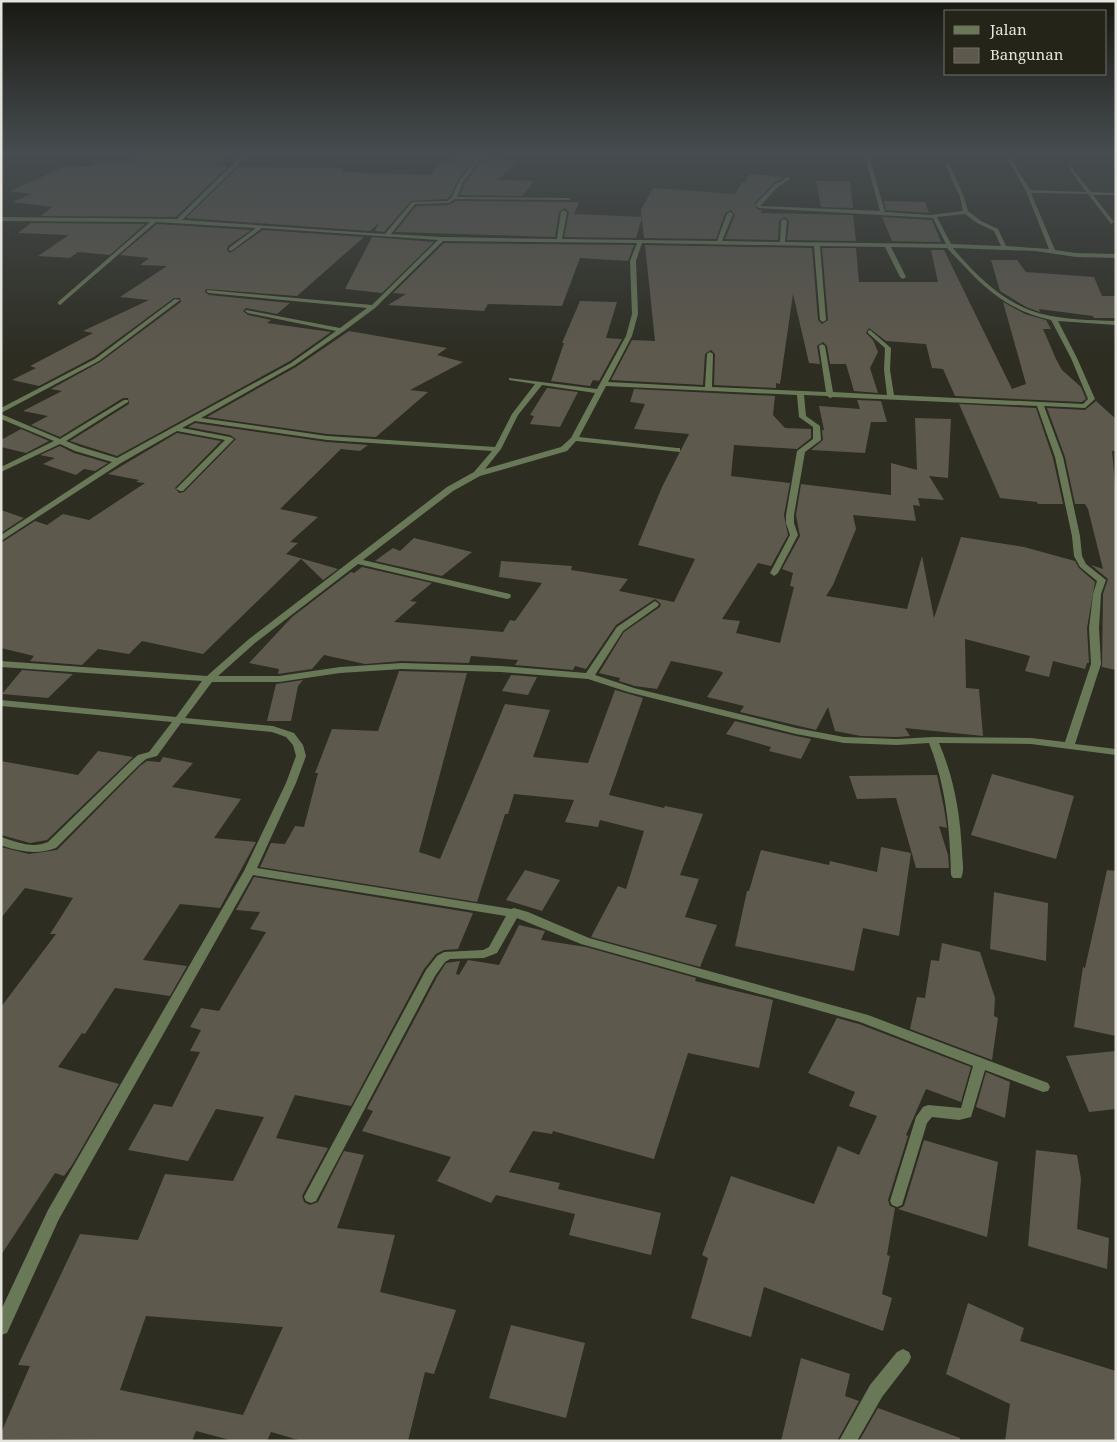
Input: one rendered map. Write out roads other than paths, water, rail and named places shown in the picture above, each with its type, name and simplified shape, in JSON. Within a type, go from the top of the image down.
[{"type":"street","points":[[60,303],[156,220]]},
{"type":"street","points":[[205,220],[442,239],[640,242],[719,241],[949,246],[1116,256]]},
{"type":"street","points":[[387,235],[399,220]]},
{"type":"street","points":[[559,241],[563,220]]},
{"type":"street","points":[[719,241],[723,236],[728,220]]},
{"type":"street","points":[[936,220],[953,253],[1004,301],[1026,312],[1054,319],[1116,323]]},
{"type":"street","points":[[977,220],[996,230],[1004,248]]},
{"type":"street","points":[[1040,220],[1053,252]]},
{"type":"street","points":[[782,242],[784,222]]},
{"type":"street","points":[[231,249],[262,226]]},
{"type":"street","points":[[1,539],[118,461],[292,364],[342,330],[374,307],[442,239]]},
{"type":"street","points":[[1,841],[44,850],[52,845],[135,763],[142,757],[153,754],[208,679],[356,560],[450,489],[477,474],[564,449],[574,439],[629,336],[635,314],[633,261],[640,242]]},
{"type":"street","points":[[817,244],[823,320]]},
{"type":"street","points":[[887,245],[903,277]]},
{"type":"street","points":[[209,291],[374,307]]},
{"type":"street","points":[[1,411],[97,360],[131,332],[177,300]]},
{"type":"street","points":[[248,311],[342,330]]},
{"type":"street","points":[[511,380],[600,388],[708,390],[1085,406],[1092,399],[1054,319]]},
{"type":"street","points":[[870,332],[888,348],[887,370],[891,398]]},
{"type":"street","points":[[822,346],[830,396]]},
{"type":"street","points":[[708,390],[710,354]]},
{"type":"street","points":[[477,474],[497,449],[515,414],[539,384]]},
{"type":"street","points":[[774,574],[793,537],[790,515],[801,451],[817,440],[816,426],[803,417],[800,394]]},
{"type":"street","points":[[1,470],[61,441],[126,401]]},
{"type":"street","points":[[1040,405],[1059,457],[1076,536],[1078,556],[1083,565],[1102,580],[1097,594],[1094,628],[1096,664],[1069,745]]},
{"type":"street","points":[[1,416],[61,441],[118,461]]},
{"type":"street","points":[[192,419],[327,438],[497,449]]},
{"type":"street","points":[[175,429],[230,440],[180,489]]},
{"type":"street","points":[[574,439],[677,450]]},
{"type":"street","points":[[356,560],[507,596]]},
{"type":"street","points":[[589,676],[620,629],[655,604]]},
{"type":"street","points":[[1,664],[208,679],[285,679],[340,670],[402,666],[501,669],[589,676],[640,692],[796,731],[844,740],[935,743],[1031,741],[1116,752]]},
{"type":"street","points":[[1,703],[274,729],[290,734],[298,745],[301,756],[291,783],[250,871],[53,1215],[1,1328]]},
{"type":"street","points":[[935,743],[944,763],[954,806],[957,875]]},
{"type":"street","points":[[250,871],[514,912],[545,922],[585,941],[863,1018],[1042,1087]]},
{"type":"street","points":[[311,1197],[430,973],[441,959],[448,955],[484,954],[493,950],[514,912]]},
{"type":"street","points":[[897,1201],[921,1121],[928,1111],[966,1113],[981,1063]]},
{"type":"street","points":[[847,1441],[876,1391],[903,1357]]}]
